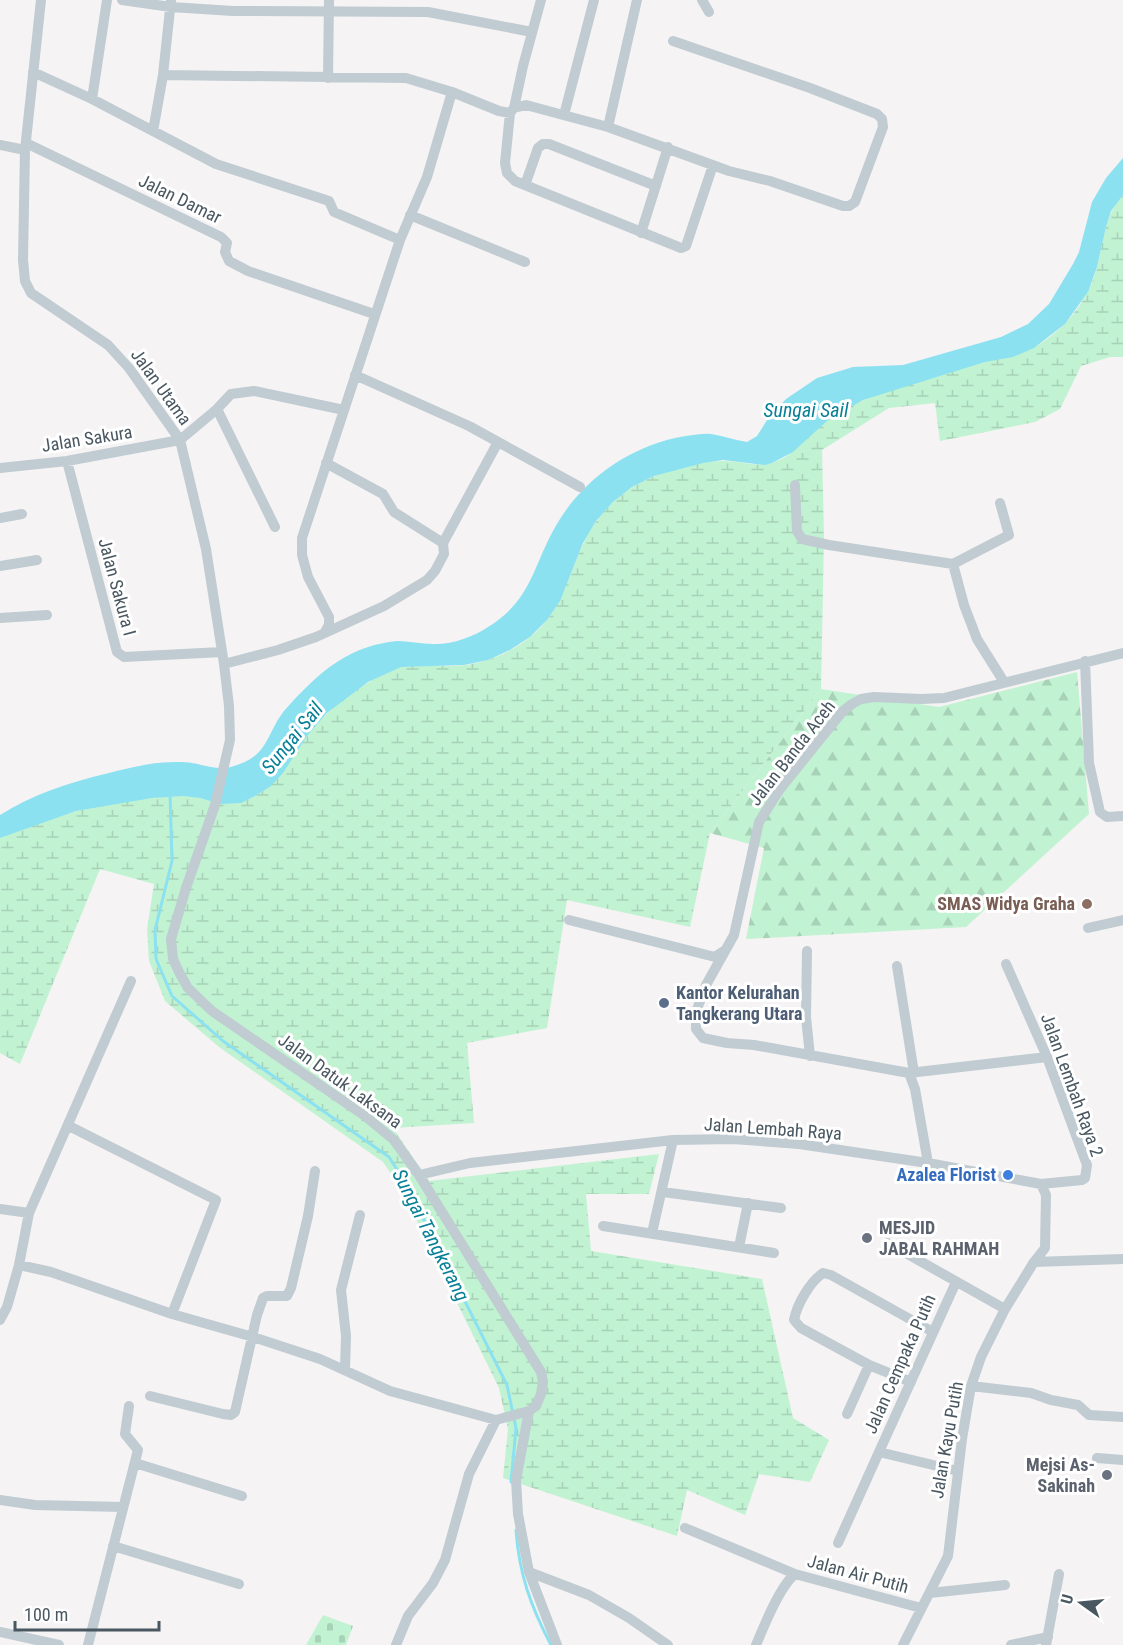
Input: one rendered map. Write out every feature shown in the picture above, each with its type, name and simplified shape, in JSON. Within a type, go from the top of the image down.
[{"type":"street","name":"Jalan Utama","points":[[41,0],[26,147],[23,260],[25,281],[31,294],[108,345],[129,368],[180,440],[206,549],[224,664],[230,740],[226,762]]},
{"type":"street","points":[[92,99],[107,0]]},
{"type":"street","points":[[122,0],[233,11],[329,5],[428,12],[532,32]]},
{"type":"street","points":[[541,0],[512,110],[505,163],[507,173],[515,181],[681,248],[686,246],[713,165]]},
{"type":"street","points":[[564,115],[594,0]]},
{"type":"street","points":[[608,127],[637,0]]},
{"type":"street","points":[[702,0],[709,12]]},
{"type":"street","points":[[153,131],[163,75],[171,4]]},
{"type":"street","points":[[328,78],[329,5]]},
{"type":"street","points":[[163,75],[406,78],[452,92],[499,111],[512,110],[526,105],[608,127],[713,165],[849,206],[855,202],[883,127],[882,119],[877,114],[673,40]]},
{"type":"street","points":[[33,72],[92,99],[216,164],[329,201],[334,212],[400,240]]},
{"type":"street","points":[[325,632],[329,625],[329,617],[308,577],[302,555],[302,538],[374,314],[400,240],[427,177],[452,92]]},
{"type":"street","points":[[525,185],[538,148],[543,144],[549,144],[656,186]]},
{"type":"street","name":"Jalan Damar","points":[[0,145],[26,147],[221,237],[227,243],[225,252],[229,261],[238,266],[374,314]]},
{"type":"street","points":[[641,233],[668,147]]},
{"type":"street","points":[[410,215],[525,262]]},
{"type":"street","points":[[355,375],[469,426],[580,487]]},
{"type":"street","points":[[180,440],[217,410],[231,394],[254,391],[344,410]]},
{"type":"street","points":[[217,410],[274,527]]},
{"type":"street","name":"Jalan Sakura","points":[[0,468],[67,460],[180,440]]},
{"type":"street","points":[[224,664],[278,650],[325,632],[384,606],[427,580],[444,554],[443,543],[498,442]]},
{"type":"street","name":"Jalan Sakura I","points":[[67,460],[117,652],[124,657],[222,652]]},
{"type":"street","points":[[326,463],[383,494],[394,512],[443,543]]},
{"type":"street","points":[[795,485],[797,531],[802,538],[829,545],[953,564],[1009,536],[1000,503]]},
{"type":"street","points":[[0,518],[22,514]]},
{"type":"street","points":[[0,566],[37,560]]},
{"type":"street","points":[[953,564],[964,605],[977,639],[1004,682]]},
{"type":"street","points":[[0,618],[47,615]]},
{"type":"street","name":"Jalan Banda Aceh","points":[[1047,1057],[911,1073],[754,1044],[727,1043],[703,1038],[696,1029],[696,1012],[706,985],[726,950],[737,924],[759,822],[780,789],[842,712],[861,699],[944,698],[1123,653]]},
{"type":"street","points":[[1085,661],[1089,763],[1100,813],[1107,817],[1123,816]]},
{"type":"street","name":"Jalan Datuk Laksana","points":[[226,762],[215,806],[171,939],[173,959],[188,988],[212,1011],[365,1116],[394,1140],[419,1175],[541,1372],[543,1382],[536,1406],[524,1412],[516,1480],[518,1514],[529,1572],[557,1645]]},
{"type":"street","points":[[569,920],[715,957],[726,950]]},
{"type":"street","points":[[1088,928],[1123,920]]},
{"type":"street","points":[[807,951],[806,1017],[810,1056]]},
{"type":"street","name":"Jalan Lembah Raya 2","points":[[1006,964],[1047,1057],[1087,1165],[1085,1178],[1082,1180],[1041,1184]]},
{"type":"street","points":[[897,966],[911,1073],[928,1162]]},
{"type":"street","points":[[0,1320],[19,1265],[28,1213],[69,1126],[131,981]]},
{"type":"street","points":[[69,1126],[216,1200],[172,1314]]},
{"type":"street","name":"Jalan Lembah Raya","points":[[419,1175],[470,1163],[673,1140],[733,1139],[799,1143],[928,1162],[1041,1184]]},
{"type":"street","points":[[652,1233],[673,1140]]},
{"type":"street","points":[[150,1396],[231,1415],[235,1412],[263,1298],[289,1294],[315,1170]]},
{"type":"street","points":[[1034,1262],[1045,1248],[1046,1195],[1041,1184]]},
{"type":"street","points":[[663,1192],[781,1208]]},
{"type":"street","points":[[739,1247],[748,1203]]},
{"type":"street","points":[[0,1209],[28,1213]]},
{"type":"street","points":[[345,1369],[346,1336],[341,1290],[360,1215]]},
{"type":"street","points":[[603,1226],[774,1252]]},
{"type":"street","points":[[888,1243],[1005,1309]]},
{"type":"street","points":[[1034,1262],[1123,1259]]},
{"type":"street","name":"Jalan Kayu Putih","points":[[903,1645],[948,1556],[971,1386],[981,1357],[1005,1309],[1034,1262]]},
{"type":"street","points":[[19,1265],[51,1272],[172,1314],[253,1337],[345,1369],[390,1391],[498,1420],[524,1412]]},
{"type":"street","points":[[911,1382],[869,1365],[801,1328],[794,1320],[796,1311],[816,1278],[823,1273],[831,1275],[933,1332]]},
{"type":"street","name":"Jalan Cempaka Putih","points":[[956,1282],[879,1452],[958,1471]]},
{"type":"street","points":[[847,1414],[869,1365]]},
{"type":"street","points":[[971,1386],[1031,1393],[1051,1401],[1078,1405],[1089,1415],[1123,1417]]},
{"type":"street","points":[[88,1645],[138,1450],[125,1434],[129,1406]]},
{"type":"street","points":[[396,1645],[408,1616],[433,1583],[445,1560],[469,1474],[498,1420]]},
{"type":"street","points":[[838,1543],[879,1452]]},
{"type":"street","points":[[1097,1458],[1123,1460]]},
{"type":"street","points":[[135,1463],[242,1496]]},
{"type":"street","points":[[0,1500],[35,1505],[123,1507]]},
{"type":"street","points":[[685,1528],[795,1574]]},
{"type":"street","points":[[113,1546],[239,1584]]},
{"type":"street","points":[[529,1572],[589,1595],[629,1618],[668,1645]]},
{"type":"street","name":"Jalan Air Putih","points":[[756,1645],[767,1618],[789,1580],[795,1574],[921,1608]]},
{"type":"street","points":[[1011,1645],[1047,1641],[1059,1574]]},
{"type":"street","points":[[930,1593],[1005,1585]]},
{"type":"street","points":[[0,1632],[58,1645]]},
{"type":"green space","points":[[1123,195],[1123,357],[1110,357],[1081,366],[1060,409],[1035,422],[940,441],[935,403],[889,408],[822,450],[824,537],[821,689],[710,833],[690,927],[567,900],[547,1028],[467,1043],[474,1123],[393,1128],[429,1181],[659,1154],[649,1194],[586,1194],[591,1251],[762,1279],[793,1418],[829,1440],[810,1482],[759,1474],[745,1515],[687,1490],[677,1536],[503,1478],[508,1429],[499,1388],[400,1187],[383,1162],[219,1047],[165,1001],[149,961],[147,929],[154,884],[100,869],[20,1064],[0,1053],[0,838],[66,814],[138,799],[184,796],[223,803],[246,800],[267,788],[275,780],[307,735],[329,712],[353,692],[391,670],[403,666],[464,665],[508,652],[536,632],[553,611],[565,589],[585,540],[599,518],[617,499],[641,482],[689,465],[714,461],[768,464],[780,460],[824,422],[859,402],[883,392],[1025,351],[1042,343],[1066,322],[1085,296],[1094,277],[1108,220]]},
{"type":"green space","points":[[1077,672],[1089,814],[966,927],[746,939],[764,848],[710,833],[821,689],[939,707]]},
{"type":"green space","points":[[323,1615],[353,1626],[346,1645],[306,1645]]},
{"type":"water","name":"Sungai Sail","points":[[1123,158],[1123,195],[1111,211],[1097,267],[1088,292],[1065,324],[1034,348],[1013,357],[985,362],[863,400],[827,421],[793,452],[772,463],[765,465],[723,460],[703,463],[654,476],[632,487],[613,502],[596,521],[583,543],[560,601],[547,620],[530,637],[488,660],[464,665],[401,667],[368,682],[327,713],[307,736],[283,773],[271,786],[241,803],[221,804],[183,796],[152,798],[76,811],[0,838],[0,815],[39,795],[66,785],[154,763],[188,762],[227,768],[245,762],[260,750],[284,711],[309,685],[330,667],[358,651],[381,643],[397,641],[447,643],[462,640],[482,631],[513,607],[528,584],[553,531],[575,498],[604,471],[638,451],[675,438],[702,434],[747,442],[757,436],[769,417],[786,399],[817,378],[853,367],[903,365],[1001,337],[1028,324],[1049,304],[1073,264],[1079,252],[1092,202],[1106,178]]},
{"type":"waterway","name":"Sungai Tangkerang","points":[[170,794],[172,861],[155,930],[156,959],[172,996],[223,1041],[389,1157],[406,1184],[507,1385],[516,1428],[511,1482]]},
{"type":"waterway","name":"Sungai Tangkerang","points":[[516,1530],[527,1590],[551,1645]]},
{"type":"place","name":"SMAS Widya Graha","points":[[1087,904]]},
{"type":"place","name":"Kantor Kelurahan Tangkerang Utara","points":[[664,1003]]},
{"type":"place","name":"Azalea Florist","points":[[1008,1175]]},
{"type":"place","name":"MESJID JABAL RAHMAH","points":[[867,1238]]},
{"type":"place","name":"Mejsi As- Sakinah","points":[[1107,1475]]}]
